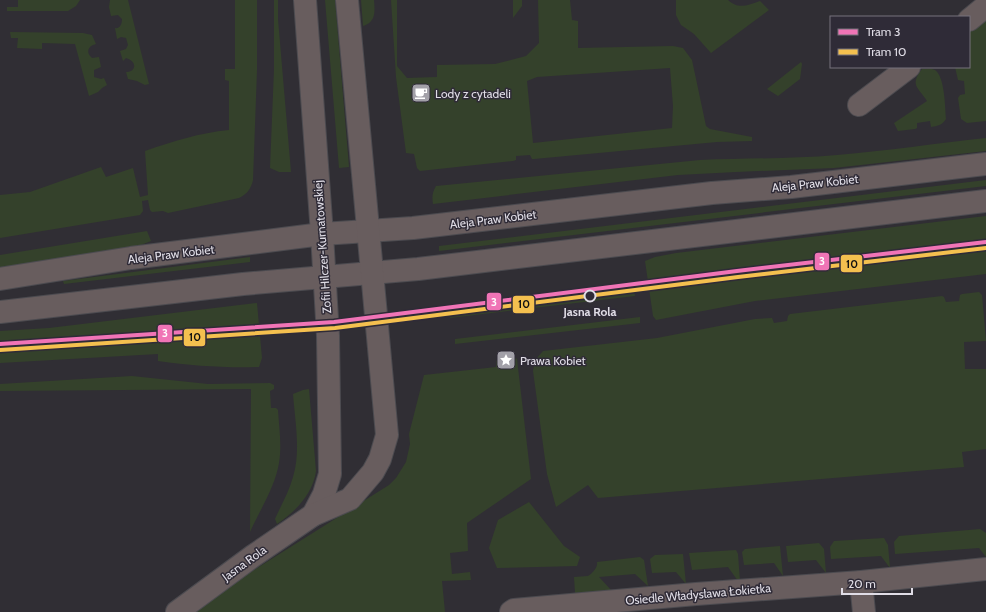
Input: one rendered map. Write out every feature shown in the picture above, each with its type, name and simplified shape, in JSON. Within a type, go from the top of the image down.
[{"type":"street","name":"Zofii Hilczer-Kurnatowskiej","points":[[305,0],[328,336],[330,474],[324,494],[313,515]]},
{"type":"street","points":[[313,515],[350,499],[373,472],[380,460],[387,435],[347,0]]},
{"type":"street","points":[[970,19],[986,6]]},
{"type":"street","points":[[859,105],[908,68]]},
{"type":"street","name":"Aleja Praw Kobiet","points":[[0,279],[131,258],[322,234],[413,228],[712,193],[791,187],[986,164]]},
{"type":"street","points":[[0,312],[244,284],[372,274],[986,201]]},
{"type":"street","name":"Jasna Rola","points":[[177,612],[253,556],[313,515]]},
{"type":"street","name":"Osiedle Władysława Łokietka","points":[[511,612],[514,610],[696,594],[861,582],[986,569]]},
{"type":"street","points":[[861,582],[864,612]]},
{"type":"green space","points":[[18,0],[80,0],[76,6],[68,11],[7,11],[7,7],[18,7]]},
{"type":"green space","points":[[110,0],[128,0],[149,84],[145,85],[128,79],[126,72],[130,72],[134,68],[134,64],[130,59],[126,58],[123,61],[120,51],[126,49],[128,45],[126,38],[121,37],[117,39],[115,28],[120,26],[122,19],[118,15],[111,16],[109,7]]},
{"type":"green space","points":[[235,0],[257,0],[257,70],[253,180],[250,189],[239,198],[168,213],[163,211],[152,212],[150,210],[148,200],[142,201],[143,211],[140,215],[0,238],[0,195],[30,192],[101,167],[106,177],[133,168],[140,197],[148,195],[145,151],[207,133],[229,130],[229,81],[225,80],[225,69],[235,69]]},
{"type":"green space","points":[[274,0],[278,0],[278,19],[291,172],[279,172],[270,168],[274,69]]},
{"type":"green space","points":[[325,0],[335,0],[349,167],[339,168]]},
{"type":"green space","points":[[361,0],[374,0],[374,16],[370,22],[363,26]]},
{"type":"green space","points":[[391,0],[397,0],[397,66],[407,78],[437,77],[437,65],[495,64],[526,56],[539,43],[538,0],[570,0],[572,20],[578,21],[578,48],[673,46],[683,48],[692,60],[706,126],[710,129],[752,137],[752,141],[717,142],[534,159],[532,159],[530,155],[516,156],[516,160],[513,161],[420,171],[417,168],[414,154],[406,153],[396,77]],"holes":[[[670,68],[673,106],[672,128],[533,143],[527,81],[537,77]]]},
{"type":"green space","points":[[513,0],[522,0],[522,6],[513,18]]},
{"type":"green space","points":[[676,0],[728,0],[740,6],[760,1],[769,10],[711,53],[694,34],[681,25],[676,15]]},
{"type":"green space","points":[[986,18],[986,121],[967,123],[961,119],[958,98],[960,95],[965,94],[964,81],[958,80],[955,68],[970,68],[970,31]]},
{"type":"green space","points":[[10,32],[83,33],[92,35],[96,44],[89,48],[88,52],[92,58],[99,57],[101,67],[94,70],[94,77],[101,79],[104,78],[107,85],[98,92],[89,96],[75,44],[42,43],[42,49],[17,48],[18,38],[11,38]]},
{"type":"green space","points":[[801,62],[800,79],[778,96],[767,89]]},
{"type":"green space","points":[[922,69],[935,70],[941,79],[944,93],[946,119],[941,124],[936,126],[931,127],[930,121],[917,123],[917,128],[915,129],[898,131],[894,123],[927,101],[916,85],[916,79]]},
{"type":"green space","points":[[986,138],[986,151],[834,168],[678,175],[433,204],[432,197],[436,186],[700,160],[837,155]]},
{"type":"green space","points":[[986,180],[986,186],[439,251],[439,246]]},
{"type":"green space","points":[[986,216],[986,274],[755,301],[656,320],[653,316],[645,261],[655,257],[676,253]]},
{"type":"green space","points":[[147,231],[151,241],[141,245],[0,268],[0,255]]},
{"type":"green space","points":[[250,257],[250,262],[64,284],[63,281]]},
{"type":"green space","points":[[634,287],[635,296],[450,318],[449,309]]},
{"type":"green space","points":[[979,292],[982,295],[986,341],[964,342],[965,369],[986,369],[986,449],[962,452],[964,467],[598,498],[588,485],[556,507],[547,474],[533,371],[535,360],[543,351],[657,338],[755,319],[772,318],[774,323],[787,321],[790,314],[942,296],[946,302],[959,301],[960,295],[962,294]]},
{"type":"green space","points":[[257,303],[262,358],[259,367],[221,367],[171,363],[158,361],[158,354],[0,363],[0,331],[49,328]]},
{"type":"green space","points":[[640,317],[640,323],[455,344],[455,339]]},
{"type":"green space","points":[[507,355],[513,356],[517,359],[531,479],[467,523],[468,551],[450,553],[452,574],[470,572],[471,580],[442,581],[445,612],[187,612],[389,485],[396,478],[406,462],[410,444],[409,434],[424,375],[496,367],[496,361]]},
{"type":"green space","points":[[132,376],[208,384],[270,383],[274,385],[274,389],[270,391],[271,408],[276,408],[278,410],[280,443],[279,463],[271,490],[250,532],[251,389],[0,391],[0,384]]},
{"type":"green space","points":[[309,389],[316,471],[311,487],[302,502],[277,524],[275,519],[291,483],[297,457],[297,436],[293,394]]},
{"type":"green space","points":[[529,502],[564,546],[580,557],[577,566],[497,568],[489,548],[498,520]]},
{"type":"green space","points":[[980,529],[986,533],[986,557],[979,548],[895,554],[894,542],[899,536]]},
{"type":"green space","points":[[884,538],[888,545],[890,568],[881,556],[831,559],[830,547],[834,541]]},
{"type":"green space","points":[[819,543],[824,549],[826,573],[816,560],[788,562],[786,546]]},
{"type":"green space","points":[[780,546],[783,576],[774,563],[744,565],[742,552],[745,549]]},
{"type":"green space","points":[[736,550],[738,554],[740,581],[738,581],[728,567],[692,570],[689,553]]},
{"type":"green space","points":[[683,554],[686,584],[676,572],[652,573],[650,559],[655,555]]},
{"type":"green space","points":[[640,557],[644,560],[648,586],[635,574],[599,577],[611,590],[575,593],[574,577],[588,576],[595,570],[597,562]]},
{"type":"tram line","name":"3","points":[[0,344],[334,322],[737,271],[986,242]]},
{"type":"tram line","name":"10","points":[[0,350],[335,328],[738,277],[986,248]]},
{"type":"place","name":"Lody z cytadeli","points":[[421,93]]},
{"type":"place","name":"Jasna Rola","points":[[590,296]]},
{"type":"place","name":"Prawa Kobiet","points":[[506,360]]}]
